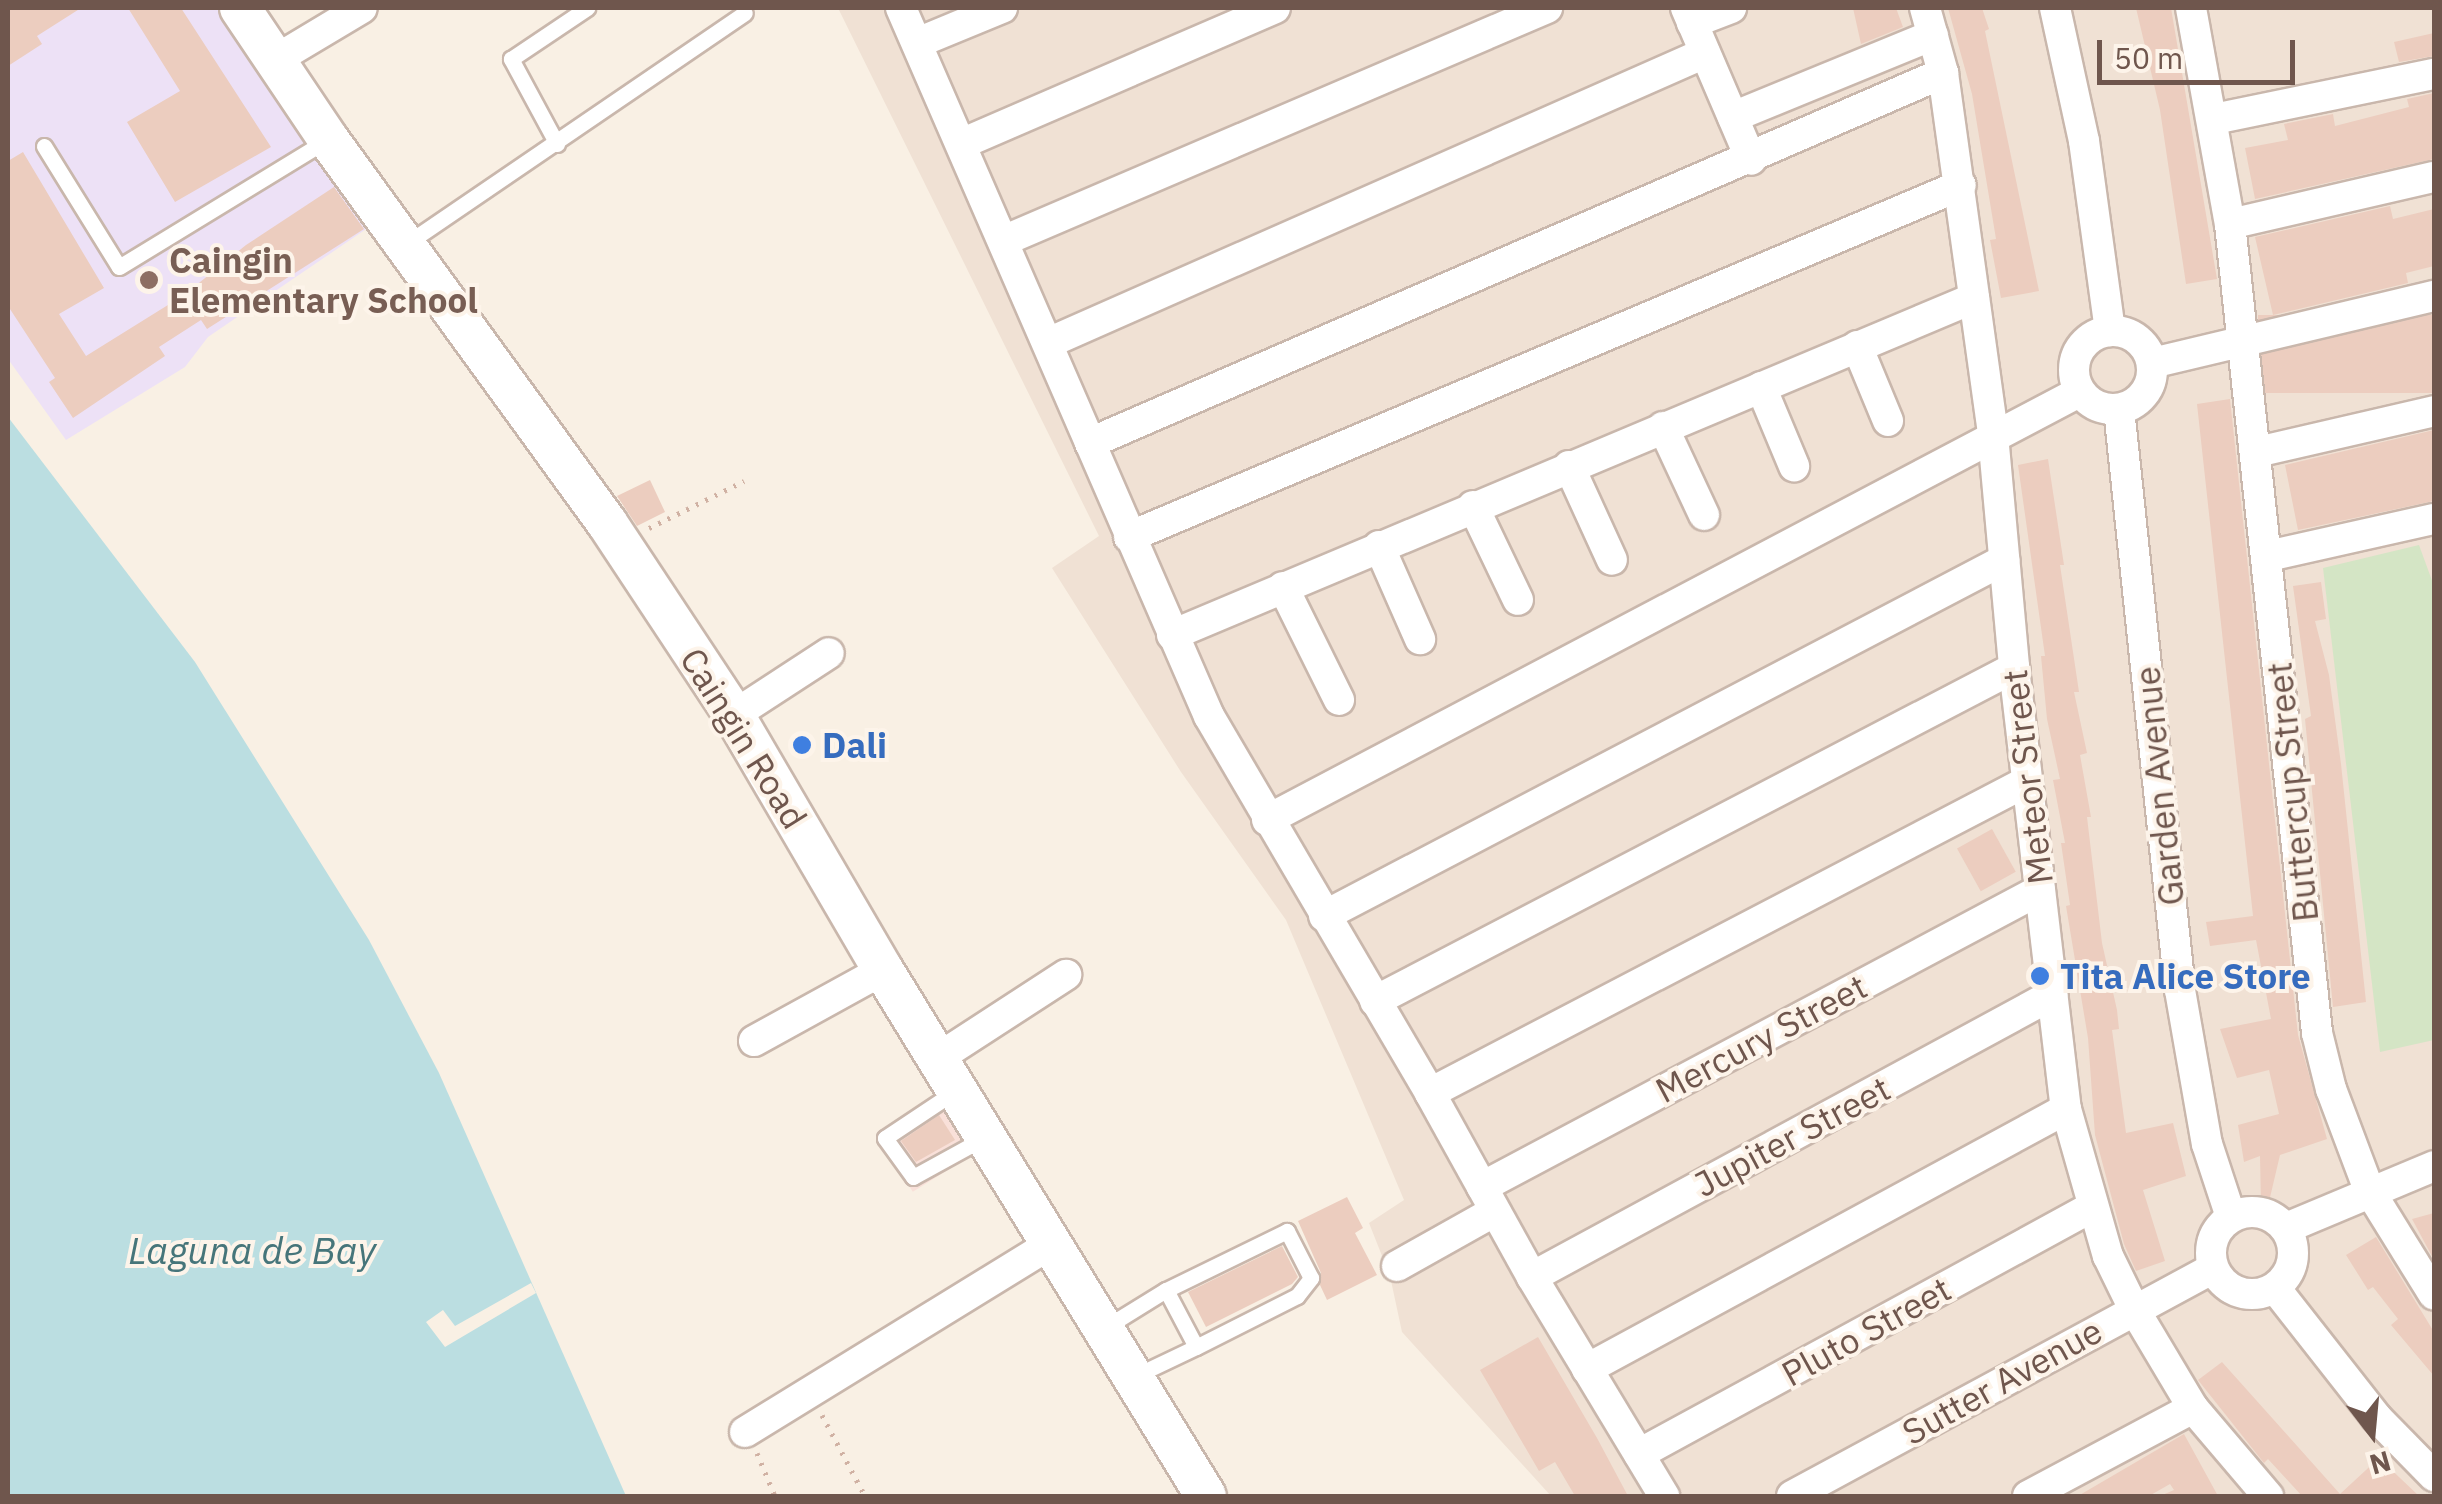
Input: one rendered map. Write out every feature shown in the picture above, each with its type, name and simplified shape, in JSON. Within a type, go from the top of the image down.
[{"type":"street","name":"Caingin Road","points":[[240,8],[328,140],[619,542],[734,716],[883,970],[1054,1242],[1206,1496]]},
{"type":"street","points":[[275,60],[362,8]]},
{"type":"street","points":[[901,8],[1172,636],[1267,820],[1664,1496]]},
{"type":"street","points":[[917,44],[1002,8]]},
{"type":"street","points":[[961,144],[1275,8]]},
{"type":"street","points":[[1003,241],[1547,8]]},
{"type":"street","points":[[1731,8],[1689,15],[1751,160]]},
{"type":"street","points":[[2056,8],[2084,141],[2110,330]]},
{"type":"street","name":"Buttercup Street","points":[[2190,8],[2214,119],[2230,224],[2318,1034],[2330,1089],[2368,1190],[2431,1286]]},
{"type":"street","points":[[1733,117],[1930,21]]},
{"type":"street","name":"Meteor Street","points":[[1930,21],[1943,73],[1960,185],[1992,435],[2026,782],[2066,1109],[2108,1256],[2134,1309],[2193,1408],[2264,1496]]},
{"type":"street","points":[[1048,343],[1705,53]]},
{"type":"street","points":[[1090,442],[1751,160],[1943,73]]},
{"type":"street","points":[[2214,119],[2434,74]]},
{"type":"street","points":[[2230,224],[2434,177]]},
{"type":"street","points":[[1129,537],[1960,185]]},
{"type":"street","points":[[2152,362],[2434,296]]},
{"type":"street","points":[[1172,636],[1974,298]]},
{"type":"street","points":[[2110,330],[2129,334],[2144,345],[2152,362],[2152,375],[2142,398],[2119,409],[2096,407],[2079,392],[2073,376],[2081,346],[2110,330]]},
{"type":"street","points":[[1856,346],[1888,421]]},
{"type":"street","points":[[1761,387],[1794,466]]},
{"type":"street","points":[[1267,820],[2079,392]]},
{"type":"street","name":"Garden Avenue","points":[[2119,409],[2180,990],[2208,1144],[2231,1216]]},
{"type":"street","points":[[2257,452],[2434,411]]},
{"type":"street","points":[[1663,427],[1704,514]]},
{"type":"street","points":[[1569,466],[1612,560]]},
{"type":"street","points":[[1473,506],[1518,600]]},
{"type":"street","points":[[2268,556],[2434,519]]},
{"type":"street","points":[[1379,546],[1420,639]]},
{"type":"street","points":[[1324,916],[2004,560]]},
{"type":"street","points":[[1283,586],[1339,700]]},
{"type":"street","points":[[734,716],[829,653]]},
{"type":"street","points":[[1375,1001],[2014,668]]},
{"type":"street","points":[[1430,1093],[2026,782]]},
{"type":"street","name":"Mercury Street","points":[[1397,1266],[1488,1199],[2040,890]]},
{"type":"street","points":[[754,1041],[883,970]]},
{"type":"street","points":[[948,1074],[1066,975]]},
{"type":"street","name":"Jupiter Street","points":[[1532,1277],[2052,995]]},
{"type":"street","points":[[1587,1369],[2066,1109]]},
{"type":"street","points":[[2286,1228],[2368,1190],[2434,1166]]},
{"type":"street","name":"Pluto Street","points":[[1639,1454],[2092,1207]]},
{"type":"street","points":[[2261,1212],[2286,1228],[2293,1260],[2287,1276],[2274,1288],[2257,1294],[2239,1292],[2223,1283],[2213,1268],[2212,1239],[2231,1216],[2261,1212]]},
{"type":"street","points":[[745,1432],[1054,1242]]},
{"type":"street","name":"Sutter Avenue","points":[[1792,1496],[2213,1268]]},
{"type":"street","points":[[2274,1288],[2376,1417],[2434,1476]]},
{"type":"street","points":[[2028,1496],[2193,1408]]},
{"type":"lane","points":[[557,144],[511,59],[588,8]]},
{"type":"lane","points":[[406,244],[745,13]]},
{"type":"lane","points":[[44,146],[120,267],[328,140]]},
{"type":"lane","points":[[948,1074],[885,1138],[912,1177],[987,1137]]},
{"type":"lane","points":[[1106,1327],[1166,1290],[1287,1230],[1311,1278],[1297,1296],[1136,1376]]},
{"type":"lane","points":[[1166,1290],[1196,1347]]},
{"type":"path","points":[[619,542],[744,481]]},
{"type":"path","points":[[811,1392],[865,1496]]},
{"type":"path","points":[[745,1432],[776,1496]]},
{"type":"shaded area","name":"Caingin Elementary School","points":[[8,8],[232,8],[375,223],[208,337],[185,367],[66,440],[8,359]]},
{"type":"shaded area","points":[[838,8],[2434,8],[2434,1496],[1551,1496],[1402,1332],[1390,1276],[1369,1223],[1404,1200],[1286,920],[1181,772],[1052,568],[1099,536]]},
{"type":"shaded area","points":[[946,1092],[982,1149],[913,1192],[877,1135]]},
{"type":"green space","points":[[2419,545],[2434,586],[2434,1040],[2380,1052],[2323,568]]},
{"type":"water","name":"Laguna de Bay","points":[[8,417],[195,662],[369,940],[439,1073],[626,1496],[8,1496]]},
{"type":"pier","points":[[531,1283],[536,1293],[445,1347],[426,1322],[443,1310],[455,1326]]},
{"type":"building","points":[[8,8],[81,8],[37,36],[42,44],[8,66]]},
{"type":"building","points":[[128,8],[181,8],[271,147],[175,202],[127,122],[180,91]]},
{"type":"building","points":[[1853,8],[1896,8],[1903,27],[1861,44]]},
{"type":"building","points":[[1948,8],[1982,8],[1989,29],[1985,31],[2039,291],[2001,298],[1990,240],[1996,239],[1972,94]]},
{"type":"building","points":[[2136,8],[2171,8],[2217,279],[2186,284],[2160,110]]},
{"type":"building","points":[[2434,33],[2434,56],[2399,62],[2394,42]]},
{"type":"building","points":[[2434,93],[2434,159],[2255,199],[2245,148],[2288,140],[2284,124],[2333,114],[2335,126],[2409,107],[2407,99]]},
{"type":"building","points":[[23,152],[104,288],[59,314],[86,356],[184,295],[246,245],[334,187],[364,229],[207,329],[201,320],[159,347],[165,356],[73,418],[49,382],[55,378],[8,306],[8,161]]},
{"type":"building","points":[[2390,206],[2393,219],[2434,209],[2434,266],[2406,273],[2408,283],[2273,315],[2255,237]]},
{"type":"building","points":[[2258,315],[2434,315],[2434,393],[2258,393]]},
{"type":"building","points":[[2230,399],[2298,1035],[2327,1139],[2280,1155],[2268,1206],[2261,1205],[2260,1156],[2244,1162],[2238,1125],[2279,1114],[2269,1070],[2237,1078],[2220,1029],[2271,1019],[2256,940],[2210,946],[2206,922],[2253,916],[2197,404]]},
{"type":"building","points":[[2434,430],[2434,501],[2298,530],[2285,465]]},
{"type":"building","points":[[2048,459],[2079,692],[2074,692],[2087,753],[2080,755],[2091,817],[2087,817],[2102,943],[2117,1010],[2119,1029],[2112,1030],[2126,1133],[2173,1123],[2186,1176],[2143,1190],[2165,1261],[2136,1271],[2124,1244],[2095,1135],[2088,1038],[2066,906],[2070,905],[2061,843],[2065,843],[2053,780],[2060,779],[2047,719],[2041,656],[2045,656],[2018,465]]},
{"type":"building","points":[[650,480],[665,512],[637,526],[617,496]]},
{"type":"building","points":[[2321,582],[2326,619],[2315,621],[2329,675],[2341,764],[2366,1002],[2333,1007],[2305,719],[2311,716],[2293,586]]},
{"type":"building","points":[[1992,829],[2016,872],[1981,891],[1957,848]]},
{"type":"building","points":[[939,1115],[955,1140],[916,1162],[901,1141]]},
{"type":"building","points":[[1347,1197],[1363,1228],[1355,1233],[1377,1275],[1327,1300],[1320,1285],[1321,1273],[1298,1221]]},
{"type":"building","points":[[2434,1213],[2434,1260],[2412,1219]]},
{"type":"building","points":[[2376,1237],[2434,1332],[2434,1376],[2391,1325],[2398,1319],[2373,1287],[2368,1290],[2346,1255]]},
{"type":"building","points":[[1282,1246],[1298,1277],[1292,1284],[1206,1327],[1188,1292]]},
{"type":"building","points":[[1538,1337],[1628,1496],[1575,1496],[1555,1462],[1539,1471],[1480,1370]]},
{"type":"building","points":[[2222,1362],[2340,1494],[2379,1458],[2419,1496],[2302,1496],[2268,1459],[2264,1463],[2198,1380]]},
{"type":"building","points":[[2184,1434],[2218,1496],[2160,1496],[2174,1490],[2170,1484],[2149,1496],[2078,1496]]},
{"type":"place","name":"Caingin Elementary School","points":[[149,280]]},
{"type":"place","name":"Dali","points":[[802,745]]},
{"type":"place","name":"Tita Alice Store","points":[[2040,976]]}]
